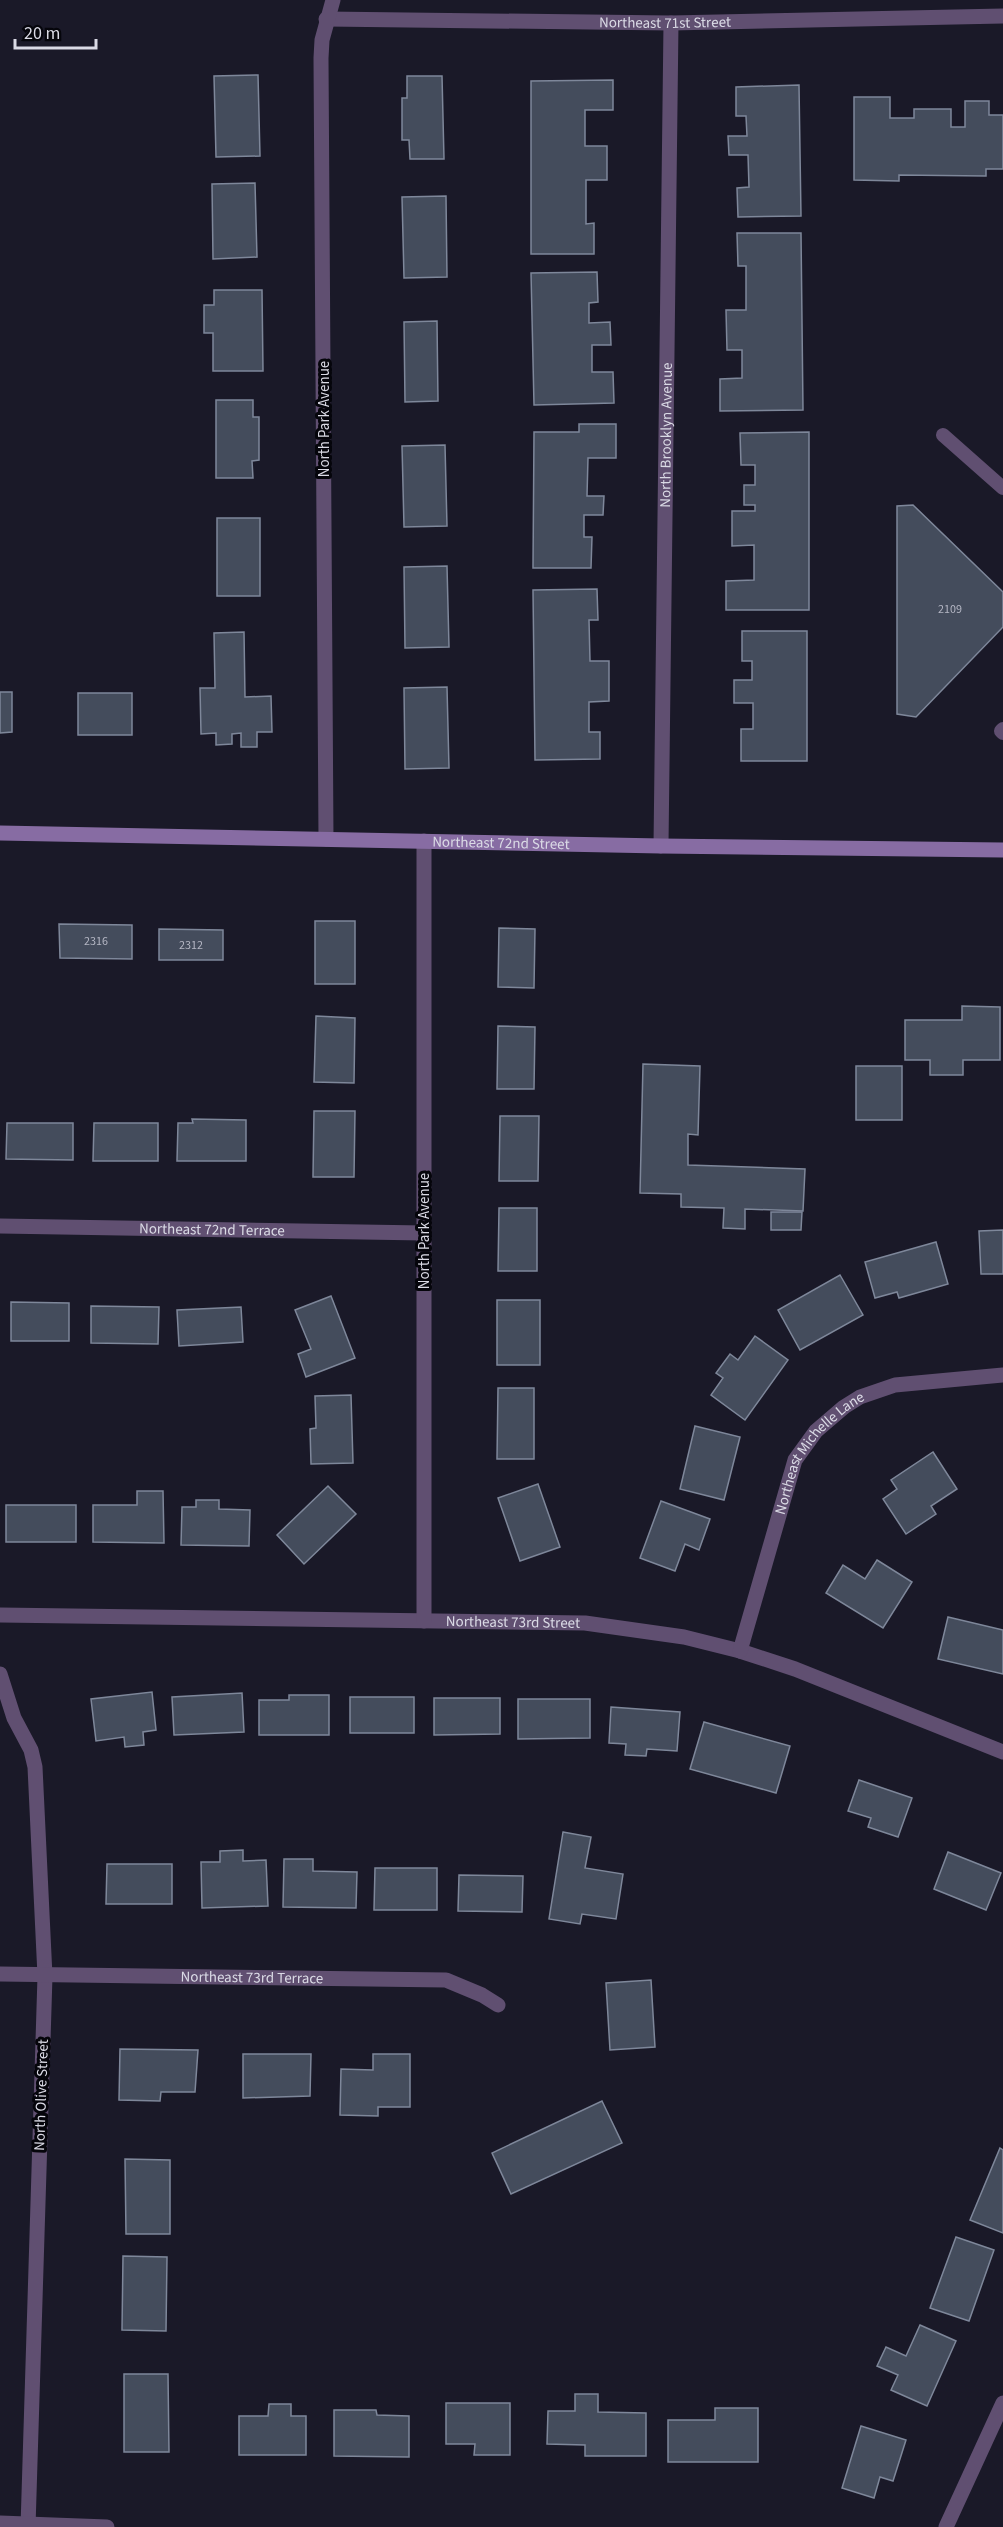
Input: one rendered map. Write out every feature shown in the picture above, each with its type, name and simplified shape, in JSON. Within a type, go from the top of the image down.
[{"type":"main road","name":"Northeast 72nd Street","points":[[0,833],[1003,850]]},
{"type":"street","name":"North Park Avenue","points":[[326,839],[321,58],[326,19],[333,0]]},
{"type":"street","name":"Northeast 71st Street","points":[[326,19],[671,23],[1003,16]]},
{"type":"street","name":"North Brooklyn Avenue","points":[[661,846],[671,23]]},
{"type":"street","name":"North Park Avenue","points":[[424,841],[424,1621]]},
{"type":"street","name":"Northeast 72nd Terrace","points":[[0,1226],[424,1233]]},
{"type":"street","name":"Northeast Michelle Lane","points":[[740,1651],[795,1460],[816,1431],[829,1418],[860,1397],[895,1385],[1003,1375]]},
{"type":"street","name":"Northeast 73rd Street","points":[[0,1615],[585,1623],[684,1637],[740,1651],[795,1669],[1003,1752]]},
{"type":"street","name":"North Olive Street","points":[[0,1674],[14,1718],[32,1750],[35,1767],[45,1976],[28,2525]]},
{"type":"street","name":"Northeast 73rd Terrace","points":[[0,1974],[446,1980],[482,1995],[498,2005]]},
{"type":"street","points":[[946,2527],[1003,2403]]},
{"type":"street","points":[[0,2523],[107,2527]]},
{"type":"lane","points":[[943,435],[1003,488]]},
{"type":"building","points":[[258,75],[260,156],[216,157],[214,76]]},
{"type":"building","points":[[407,76],[442,76],[444,159],[410,159],[409,140],[402,140],[402,98],[407,98]]},
{"type":"building","points":[[613,80],[613,110],[585,110],[585,146],[607,146],[607,180],[586,180],[586,224],[594,223],[594,254],[531,254],[531,81]]},
{"type":"building","points":[[799,85],[801,216],[738,217],[737,188],[749,187],[748,155],[729,155],[728,136],[747,136],[746,116],[736,116],[736,87]]},
{"type":"building","points":[[854,97],[890,97],[890,118],[914,118],[914,109],[951,109],[951,127],[965,127],[965,101],[989,101],[989,115],[1003,115],[1003,169],[986,169],[986,176],[899,175],[899,181],[854,180]]},
{"type":"building","points":[[255,183],[257,257],[213,259],[212,184]]},
{"type":"building","points":[[446,196],[447,277],[404,278],[402,197]]},
{"type":"building","points":[[737,233],[801,233],[803,410],[720,411],[720,379],[742,378],[742,350],[727,350],[726,310],[746,310],[746,266],[738,266]]},
{"type":"building","points":[[597,272],[598,302],[589,303],[589,323],[610,322],[611,345],[592,345],[592,372],[613,372],[614,403],[534,405],[531,273]]},
{"type":"building","points":[[214,290],[262,290],[263,371],[213,371],[213,333],[204,333],[204,305],[214,305]]},
{"type":"building","points":[[437,321],[438,401],[405,402],[404,322]]},
{"type":"building","points":[[216,400],[253,400],[253,417],[259,417],[259,460],[252,461],[253,478],[216,478]]},
{"type":"building","points":[[579,424],[616,424],[616,458],[588,458],[587,496],[604,496],[603,515],[584,515],[584,537],[592,537],[591,568],[533,568],[534,432],[579,432]]},
{"type":"building","points":[[809,432],[809,610],[726,610],[726,581],[754,580],[754,545],[732,546],[732,511],[755,511],[755,505],[744,505],[744,485],[755,485],[755,465],[741,465],[740,433]]},
{"type":"building","points":[[445,445],[447,526],[404,527],[402,446]]},
{"type":"building","points":[[913,505],[1003,592],[1003,627],[916,717],[897,714],[897,506]]},
{"type":"building","points":[[217,518],[260,518],[260,596],[217,596]]},
{"type":"building","points":[[447,566],[449,647],[405,648],[404,567]]},
{"type":"building","points":[[597,589],[598,620],[589,620],[590,661],[609,661],[609,701],[589,702],[589,732],[600,732],[600,759],[535,760],[533,590]]},
{"type":"building","points":[[742,631],[807,631],[807,761],[741,761],[741,729],[753,729],[753,703],[734,703],[734,680],[752,680],[752,661],[742,661]]},
{"type":"building","points":[[244,632],[245,697],[271,696],[272,732],[257,732],[257,747],[241,747],[241,733],[232,734],[232,744],[216,745],[216,733],[201,734],[200,688],[215,688],[214,633]]},
{"type":"building","points":[[447,687],[449,768],[405,769],[404,688]]},
{"type":"building","points":[[0,692],[12,692],[12,732],[0,733]]},
{"type":"building","points":[[78,693],[132,693],[132,735],[78,735]]},
{"type":"building","points":[[315,921],[355,921],[355,984],[315,984]]},
{"type":"building","points":[[59,924],[132,925],[132,959],[60,958]]},
{"type":"building","points":[[499,928],[535,929],[534,988],[498,987]]},
{"type":"building","points":[[159,929],[223,930],[223,960],[159,960]]},
{"type":"building","points":[[962,1006],[1000,1007],[1000,1060],[963,1060],[963,1075],[930,1075],[930,1060],[905,1060],[905,1020],[962,1020]]},
{"type":"building","points":[[316,1016],[355,1018],[354,1083],[314,1082]]},
{"type":"building","points":[[498,1026],[535,1027],[534,1089],[497,1089]]},
{"type":"building","points":[[643,1064],[700,1066],[698,1135],[688,1134],[688,1165],[805,1169],[803,1211],[745,1209],[745,1229],[723,1228],[724,1208],[681,1207],[681,1194],[640,1193]]},
{"type":"building","points":[[856,1066],[902,1066],[902,1120],[856,1120]]},
{"type":"building","points":[[314,1111],[355,1111],[354,1177],[313,1177]]},
{"type":"building","points":[[500,1116],[539,1116],[538,1181],[499,1181]]},
{"type":"building","points":[[192,1119],[246,1120],[246,1161],[177,1161],[178,1123],[193,1123]]},
{"type":"building","points":[[7,1123],[73,1123],[73,1160],[6,1159]]},
{"type":"building","points":[[94,1123],[158,1123],[158,1161],[93,1161]]},
{"type":"building","points":[[499,1208],[537,1208],[537,1271],[498,1271]]},
{"type":"building","points":[[771,1212],[802,1212],[801,1230],[771,1230]]},
{"type":"building","points":[[1003,1230],[1003,1274],[981,1274],[979,1231]]},
{"type":"building","points":[[936,1242],[948,1284],[899,1298],[897,1292],[875,1298],[865,1262]]},
{"type":"building","points":[[840,1275],[863,1315],[800,1350],[778,1310]]},
{"type":"building","points":[[331,1296],[355,1358],[306,1377],[298,1354],[311,1349],[295,1310]]},
{"type":"building","points":[[497,1300],[540,1300],[540,1365],[497,1365]]},
{"type":"building","points":[[11,1302],[69,1303],[69,1341],[11,1341]]},
{"type":"building","points":[[91,1306],[159,1307],[158,1344],[91,1343]]},
{"type":"building","points":[[241,1307],[243,1342],[179,1346],[177,1310]]},
{"type":"building","points":[[755,1336],[788,1360],[745,1420],[711,1395],[723,1378],[716,1373],[730,1354],[738,1360]]},
{"type":"building","points":[[498,1388],[534,1388],[534,1459],[497,1459]]},
{"type":"building","points":[[351,1395],[353,1463],[311,1464],[310,1429],[316,1428],[315,1396]]},
{"type":"building","points":[[695,1426],[740,1437],[724,1500],[680,1489]]},
{"type":"building","points":[[933,1452],[957,1489],[931,1506],[936,1514],[906,1534],[883,1499],[897,1489],[891,1480]]},
{"type":"building","points":[[538,1484],[560,1547],[520,1561],[498,1498]]},
{"type":"building","points":[[328,1486],[356,1514],[304,1564],[277,1535]]},
{"type":"building","points":[[137,1491],[163,1491],[164,1543],[93,1542],[93,1505],[137,1505]]},
{"type":"building","points":[[196,1500],[219,1500],[219,1509],[250,1510],[249,1546],[181,1545],[182,1507],[196,1507]]},
{"type":"building","points":[[661,1501],[710,1519],[699,1550],[685,1544],[675,1571],[640,1558]]},
{"type":"building","points":[[6,1505],[76,1505],[76,1542],[6,1542]]},
{"type":"building","points":[[877,1560],[912,1582],[883,1628],[826,1593],[843,1565],[865,1579]]},
{"type":"building","points":[[948,1617],[1003,1630],[1003,1674],[938,1659]]},
{"type":"building","points":[[152,1692],[156,1730],[143,1732],[144,1745],[125,1747],[124,1737],[96,1741],[91,1699]]},
{"type":"building","points":[[242,1693],[244,1732],[174,1735],[172,1697]]},
{"type":"building","points":[[289,1695],[329,1695],[329,1735],[259,1735],[259,1700],[289,1700]]},
{"type":"building","points":[[350,1697],[414,1697],[414,1733],[350,1733]]},
{"type":"building","points":[[434,1698],[500,1698],[500,1734],[434,1735]]},
{"type":"building","points":[[518,1699],[590,1699],[590,1738],[518,1739]]},
{"type":"building","points":[[611,1707],[680,1712],[677,1751],[647,1749],[646,1756],[625,1755],[626,1744],[609,1743]]},
{"type":"building","points":[[704,1722],[790,1746],[776,1793],[690,1769]]},
{"type":"building","points":[[859,1780],[912,1798],[898,1837],[868,1827],[871,1818],[848,1811]]},
{"type":"building","points":[[563,1832],[591,1837],[585,1868],[623,1874],[616,1919],[582,1914],[580,1924],[549,1919]]},
{"type":"building","points":[[243,1850],[243,1861],[266,1860],[268,1906],[202,1908],[201,1862],[220,1862],[220,1851]]},
{"type":"building","points":[[948,1852],[1001,1873],[986,1910],[934,1889]]},
{"type":"building","points":[[284,1859],[313,1859],[313,1871],[357,1872],[356,1908],[283,1907]]},
{"type":"building","points":[[107,1864],[172,1864],[172,1904],[106,1904]]},
{"type":"building","points":[[375,1868],[437,1868],[437,1910],[374,1910]]},
{"type":"building","points":[[459,1875],[523,1876],[522,1912],[458,1911]]},
{"type":"building","points":[[651,1980],[655,2047],[610,2050],[606,1983]]},
{"type":"building","points":[[120,2049],[198,2050],[195,2092],[161,2092],[160,2101],[119,2100]]},
{"type":"building","points":[[243,2054],[311,2054],[310,2096],[243,2098]]},
{"type":"building","points":[[373,2054],[410,2054],[410,2107],[378,2107],[378,2116],[340,2115],[341,2069],[373,2070]]},
{"type":"building","points":[[602,2101],[622,2143],[511,2194],[492,2153]]},
{"type":"building","points":[[1000,2148],[1003,2150],[1003,2233],[970,2220]]},
{"type":"building","points":[[125,2159],[170,2160],[170,2234],[126,2234]]},
{"type":"building","points":[[956,2237],[994,2250],[969,2321],[930,2308]]},
{"type":"building","points":[[123,2256],[167,2257],[166,2331],[122,2330]]},
{"type":"building","points":[[920,2325],[956,2341],[927,2406],[891,2390],[898,2375],[877,2366],[886,2347],[906,2356]]},
{"type":"building","points":[[124,2374],[168,2374],[169,2452],[124,2452]]},
{"type":"building","points":[[575,2394],[598,2394],[598,2412],[646,2413],[646,2456],[585,2456],[585,2445],[547,2444],[548,2411],[575,2411]]},
{"type":"building","points":[[446,2403],[510,2403],[510,2455],[474,2455],[475,2444],[446,2444]]},
{"type":"building","points":[[269,2404],[291,2404],[291,2416],[306,2416],[306,2455],[239,2455],[239,2416],[268,2416]]},
{"type":"building","points":[[715,2408],[758,2408],[758,2462],[668,2462],[668,2420],[715,2420]]},
{"type":"building","points":[[334,2410],[376,2410],[377,2415],[409,2416],[409,2457],[334,2456]]},
{"type":"building","points":[[861,2426],[906,2440],[893,2481],[880,2477],[874,2498],[842,2488]]}]
